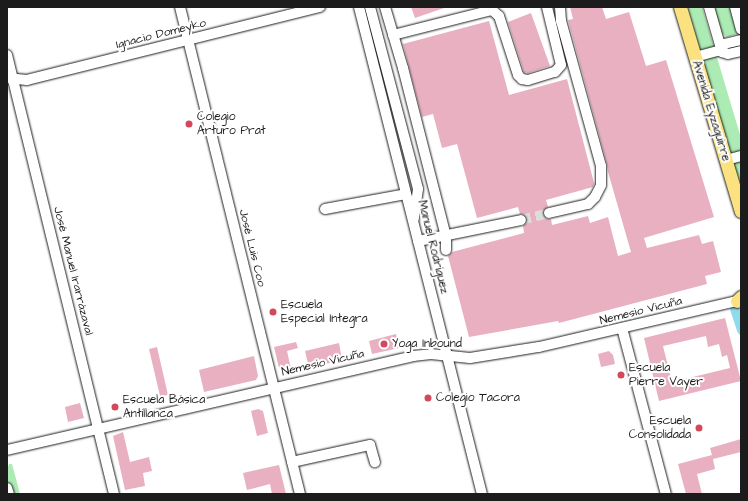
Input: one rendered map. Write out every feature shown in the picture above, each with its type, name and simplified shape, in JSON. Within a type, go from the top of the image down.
[{"type":"main road","name":"Avenida Eyzaguirre","points":[[680,7],[741,211]]},
{"type":"main road","name":"Avenida Eyzaguirre","points":[[688,7],[688,34]]},
{"type":"street","name":"José Luis Coo","points":[[180,7],[300,494]]},
{"type":"street","name":"Ignacio Domeyko","points":[[10,79],[27,80],[320,7]]},
{"type":"street","name":"Manuel Rodríguez","points":[[358,7],[482,494]]},
{"type":"street","points":[[370,7],[418,189],[414,225]]},
{"type":"street","points":[[385,7],[446,237],[446,250]]},
{"type":"street","points":[[393,36],[492,10],[499,16],[518,74],[522,79],[528,80],[555,72],[561,65],[547,7]]},
{"type":"street","points":[[549,213],[588,204],[595,197],[602,185],[601,166],[561,21],[560,7]]},
{"type":"street","points":[[709,7],[721,50],[725,54],[741,51]]},
{"type":"street","points":[[736,7],[741,29]]},
{"type":"street","points":[[695,57],[721,50],[724,44],[741,40]]},
{"type":"street","name":"José Manuel Irarrázaval","points":[[7,55],[10,79],[114,494]]},
{"type":"street","points":[[726,160],[741,156]]},
{"type":"street","points":[[325,209],[406,194]]},
{"type":"street","points":[[418,241],[446,237],[521,220]]},
{"type":"street","name":"Nemesio Vicuña","points":[[7,450],[414,356],[431,354],[476,358],[556,344],[740,299]]},
{"type":"street","points":[[622,328],[666,494]]},
{"type":"street","points":[[292,462],[370,445],[376,462]]},
{"type":"street","points":[[7,488],[8,494]]},
{"type":"green space","points":[[688,7],[702,7],[741,138],[741,195]]},
{"type":"green space","points":[[714,7],[733,7],[740,33],[727,37],[721,33]]},
{"type":"green space","points":[[9,464],[12,464],[20,494],[7,494],[7,470]]},
{"type":"building","points":[[411,7],[444,7],[444,8],[415,18]]},
{"type":"building","points":[[570,7],[602,7],[606,19],[629,12],[646,66],[666,60],[714,217],[644,238],[647,248],[699,235],[702,244],[713,241],[721,272],[705,276],[707,284],[559,323],[558,321],[469,337],[448,256],[452,252],[524,233],[523,226],[527,222],[527,218],[523,214],[520,214],[518,207],[477,218],[457,144],[442,148],[433,114],[422,117],[403,44],[489,21],[509,95],[567,79],[594,183],[593,187],[546,200],[548,207],[543,211],[543,215],[547,219],[551,219],[552,225],[588,216],[590,223],[608,217],[618,256],[631,252],[608,172],[568,20],[573,19]]},
{"type":"building","points":[[531,13],[550,66],[528,73],[524,72],[508,22]]},
{"type":"building","points":[[725,318],[741,381],[659,401],[644,338]],"holes":[[[706,336],[708,347],[719,344],[722,357],[727,355],[730,368],[672,382],[663,346]]]},
{"type":"building","name":"Yoga Inbound","points":[[396,334],[399,348],[372,354],[369,341]]},
{"type":"building","points":[[296,342],[298,348],[287,351],[291,369],[283,371],[279,368],[274,347]]},
{"type":"building","points":[[339,343],[342,360],[309,368],[305,351]]},
{"type":"building","points":[[157,347],[168,395],[160,396],[149,349]]},
{"type":"building","points":[[609,351],[613,355],[615,364],[601,367],[598,354]]},
{"type":"building","points":[[254,356],[258,376],[256,380],[204,392],[199,370]]},
{"type":"building","points":[[80,403],[84,418],[68,422],[65,407]]},
{"type":"building","points":[[258,409],[263,411],[268,433],[257,436],[251,411]]},
{"type":"building","points":[[123,432],[130,462],[149,457],[152,471],[143,473],[145,486],[125,490],[113,436]]},
{"type":"building","points":[[741,439],[741,452],[713,459],[715,469],[697,474],[702,494],[686,494],[678,464],[712,455],[710,448]]},
{"type":"building","points":[[279,465],[286,494],[272,494],[270,484],[247,490],[243,473]]},
{"type":"waterway","points":[[734,308],[741,330]]},
{"type":"tunnel","points":[[521,220],[549,213]]},
{"type":"place","name":"Colegio Arturo Prat","points":[[189,124]]},
{"type":"place","name":"Escuela Especial Integra","points":[[273,312]]},
{"type":"place","name":"Yoga Inbound","points":[[384,344]]},
{"type":"place","name":"Escuela Pierre Vayer","points":[[621,375]]},
{"type":"place","name":"Colegio Tacora","points":[[428,398]]},
{"type":"place","name":"Escuela Básica Antillanca","points":[[115,407]]},
{"type":"place","name":"Escuela Consolidada","points":[[699,428]]}]
